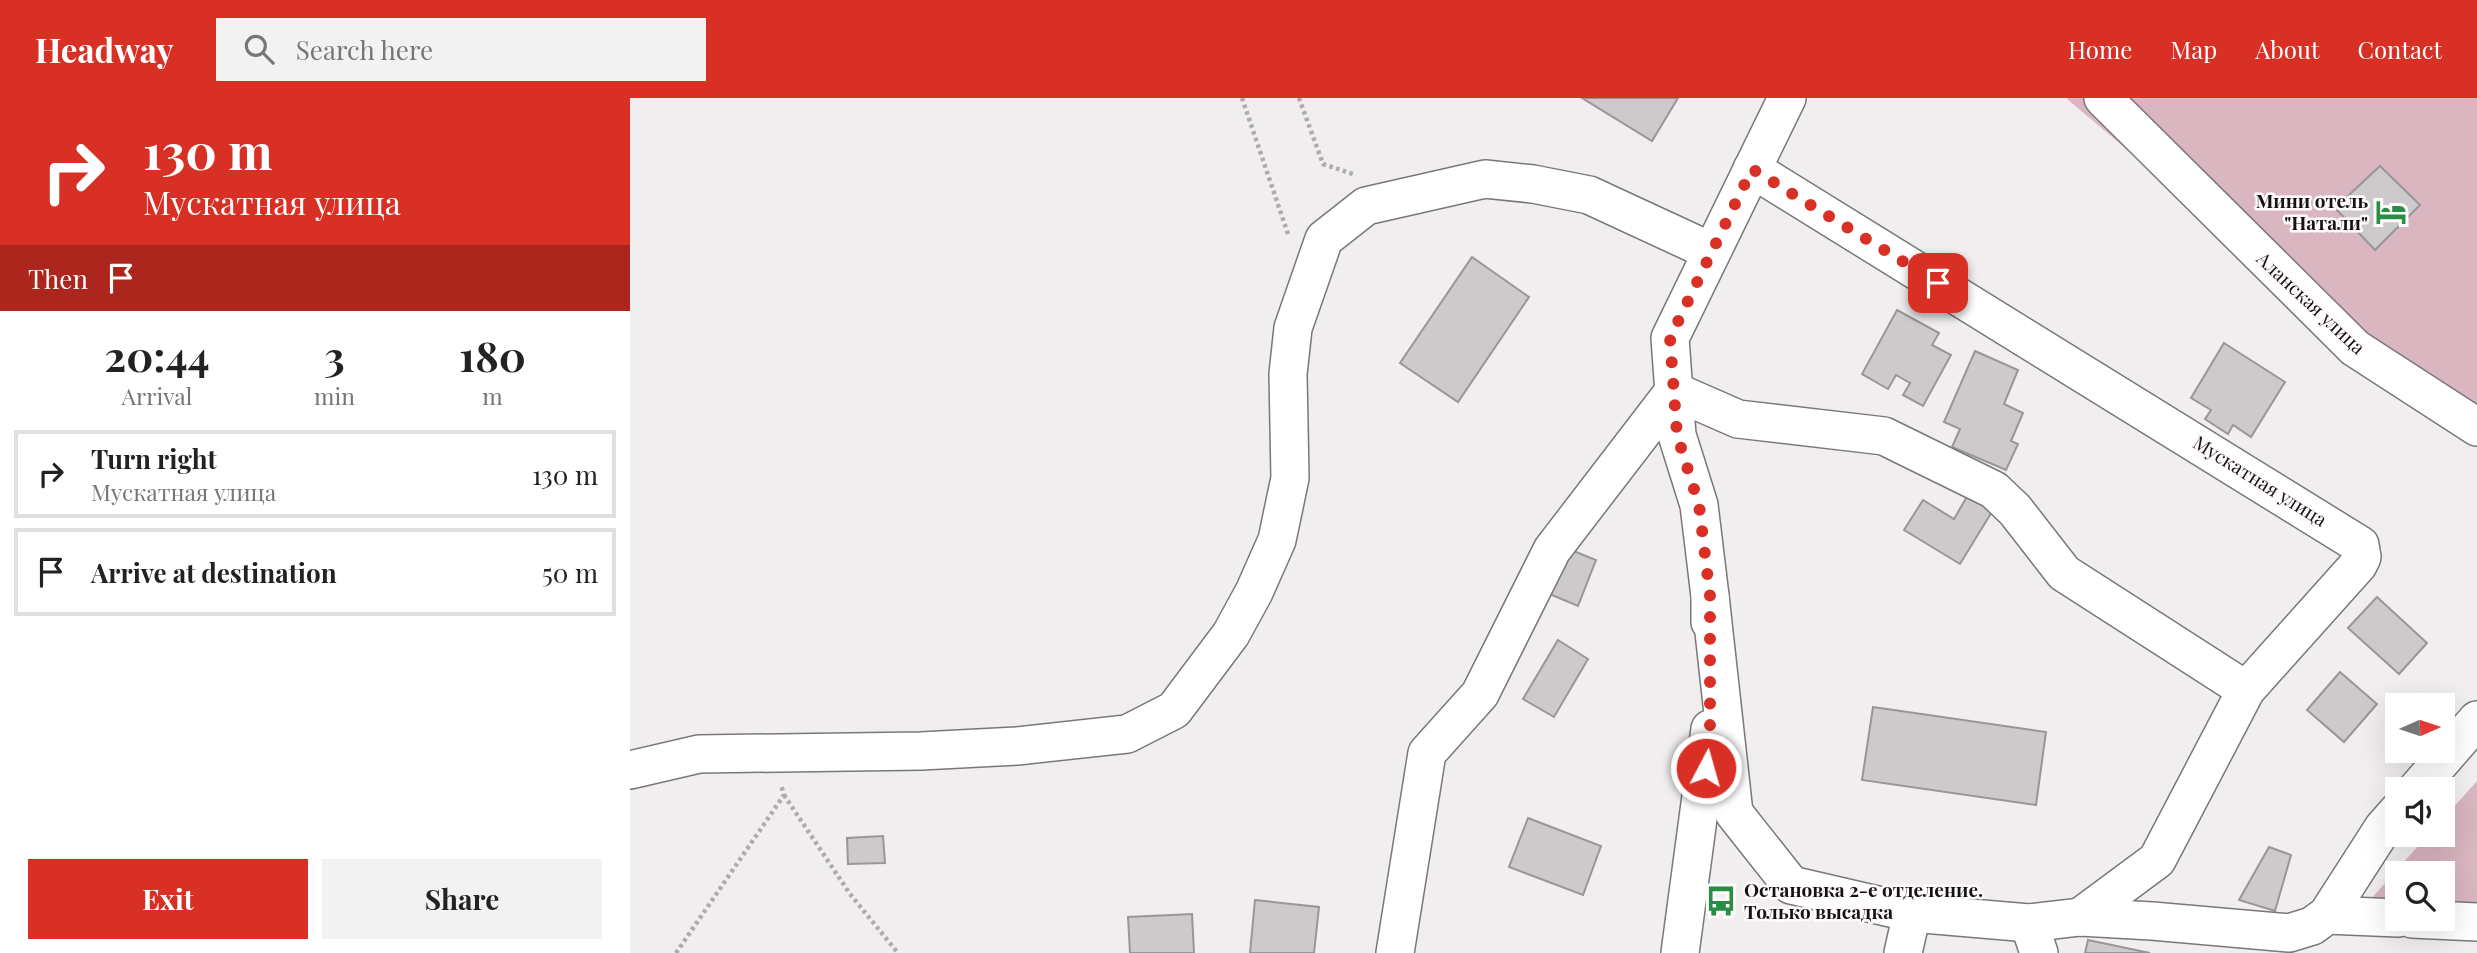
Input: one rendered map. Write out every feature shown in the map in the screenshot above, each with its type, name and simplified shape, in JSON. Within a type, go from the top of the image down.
[{"type":"street","points":[[1787,98],[1710,251],[1670,338],[1677,435],[1699,505],[1734,813],[1791,885],[2034,938],[2080,917],[2289,943],[2327,915],[2385,826]]},
{"type":"street","name":"Аланская улица","points":[[2103,98],[2315,312],[2355,348],[2477,426]]},
{"type":"street","name":"Мускатная улица","points":[[1752,169],[2358,542],[2362,553],[2358,565],[2246,690],[2157,860],[2080,917]]},
{"type":"street","points":[[630,770],[699,754],[1017,746],[1127,734],[1174,710],[1231,634],[1255,592],[1278,540],[1290,478],[1288,374],[1293,328],[1324,239],[1366,206],[1485,179],[1589,195],[1710,251]]},
{"type":"street","points":[[1674,391],[1738,419],[1884,436],[1994,490],[2015,510],[2064,573],[2246,690]]},
{"type":"street","points":[[1395,953],[1427,753],[1480,694],[1552,550],[1674,391]]},
{"type":"street","points":[[1680,953],[1710,743],[1710,596]]},
{"type":"street","points":[[2427,777],[2477,720]]},
{"type":"street","points":[[1903,953],[1912,913]]},
{"type":"street","points":[[2327,915],[2385,917]]},
{"type":"street","points":[[2455,921],[2477,922]]},
{"type":"path","points":[[1242,98],[1306,288]]},
{"type":"path","points":[[1299,98],[1323,164],[1360,177]]},
{"type":"path","points":[[774,753],[784,795],[850,894],[898,953]]},
{"type":"path","points":[[676,953],[784,795]]},
{"type":"shaded area","points":[[2477,98],[2477,444],[2067,99]]},
{"type":"shaded area","points":[[2477,781],[2477,911],[2455,911],[2455,861],[2405,861],[2417,847],[2455,847],[2455,806]]},
{"type":"shaded area","points":[[2385,883],[2385,910],[2361,910]]},
{"type":"building","points":[[1582,98],[1678,98],[1652,141]]},
{"type":"building","points":[[2380,166],[2420,205],[2375,250],[2335,208]]},
{"type":"building","points":[[1472,257],[1529,297],[1458,402],[1400,363]]},
{"type":"building","points":[[1897,310],[1939,333],[1932,345],[1951,355],[1923,406],[1903,395],[1910,383],[1896,375],[1888,389],[1862,374]]},
{"type":"building","points":[[2224,343],[2285,382],[2251,437],[2233,425],[2228,434],[2205,419],[2211,410],[2191,398]]},
{"type":"building","points":[[1975,351],[2018,370],[2004,404],[2023,413],[2011,441],[2018,444],[2006,470],[1952,447],[1960,429],[1944,422]]},
{"type":"building","points":[[1968,495],[1993,510],[1960,564],[1904,530],[1923,500],[1954,519]]},
{"type":"building","points":[[1566,548],[1596,560],[1578,606],[1547,593]]},
{"type":"building","points":[[2377,597],[2427,643],[2399,674],[2348,628]]},
{"type":"building","points":[[1558,640],[1588,659],[1554,717],[1523,699]]},
{"type":"building","points":[[2340,672],[2377,704],[2344,742],[2307,710]]},
{"type":"building","points":[[1873,707],[2046,732],[2036,805],[1862,780]]},
{"type":"building","points":[[1528,818],[1601,846],[1583,895],[1509,867]]},
{"type":"building","points":[[883,836],[885,863],[848,864],[847,838]]},
{"type":"building","points":[[2269,847],[2291,855],[2275,911],[2239,900]]},
{"type":"building","points":[[1255,900],[1319,907],[1314,953],[1250,953]]},
{"type":"building","points":[[1192,914],[1194,953],[1130,953],[1128,917]]},
{"type":"building","points":[[2088,940],[2150,953],[2085,953]]},
{"type":"place","name":"Мини отель \"Натали\"","points":[[2391,212]]},
{"type":"place","name":"Остановка 2-е отделение. Только высадка","points":[[1721,901]]},
{"type":"route","points":[[1706,768],[1710,743],[1710,596],[1699,505],[1677,435],[1670,338],[1710,251],[1752,169],[1938,283]]}]
